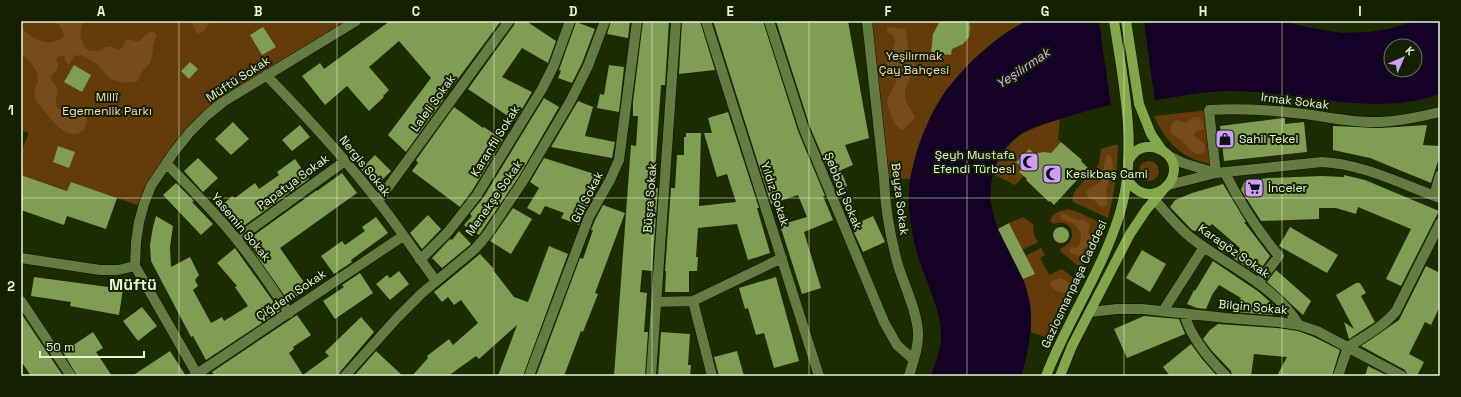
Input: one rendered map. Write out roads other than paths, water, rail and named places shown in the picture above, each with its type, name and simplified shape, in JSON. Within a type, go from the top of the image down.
[{"type":"main road","points":[[1114,21],[1127,106],[1127,178],[1136,190],[1149,194],[1166,188],[1173,174],[1173,167],[1165,153],[1150,134],[1139,104],[1126,21]]},
{"type":"main road","points":[[1128,161],[1131,155],[1142,148],[1156,147],[1165,153]]},
{"type":"main road","name":"Gaziosmanpaşa Caddesi","points":[[1046,376],[1060,342],[1098,268],[1114,230],[1124,200],[1127,178]]},
{"type":"main road","name":"Gaziosmanpaşa Caddesi","points":[[1060,376],[1072,346],[1133,229],[1166,188]]},
{"type":"street","name":"Müftü Sokak","points":[[134,266],[138,222],[151,186],[166,163],[190,132],[210,112],[223,102],[356,21]]},
{"type":"street","name":"Laleli Sokak","points":[[378,201],[509,21]]},
{"type":"street","name":"Karanfil Sokak","points":[[420,260],[448,232],[477,195],[542,89],[554,65],[570,21]]},
{"type":"street","name":"Menekşe Sokak","points":[[345,376],[396,318],[422,293],[475,249],[487,235],[523,181],[570,102],[588,66],[605,21]]},
{"type":"street","name":"Gül Sokak","points":[[528,376],[589,217],[610,180],[619,160],[637,21]]},
{"type":"street","name":"Büşra Sokak","points":[[651,376],[676,21]]},
{"type":"street","name":"Yıldız Sokak","points":[[706,21],[819,376]]},
{"type":"street","name":"Şebboy Sokak","points":[[769,21],[804,129],[884,322],[898,345],[914,360]]},
{"type":"street","name":"Beyza Sokak","points":[[868,21],[888,220],[898,265],[915,316],[918,331],[914,360],[908,376]]},
{"type":"street","name":"Nergis Sokak","points":[[266,75],[311,122],[345,161],[378,201],[436,281]]},
{"type":"street","name":"Irmak Sokak","points":[[1221,173],[1209,110],[1229,108],[1262,110],[1305,114],[1334,119],[1378,122],[1440,112]]},
{"type":"street","points":[[1165,153],[1183,163],[1221,173],[1252,222],[1279,256],[1258,283]]},
{"type":"street","name":"Papatya Sokak","points":[[237,239],[345,161]]},
{"type":"street","points":[[1166,188],[1221,173],[1322,162],[1356,166],[1437,197],[1440,175]]},
{"type":"street","name":"Yasemin Sokak","points":[[166,163],[237,239],[289,313]]},
{"type":"street","name":"Karagöz Sokak","points":[[1155,200],[1180,228],[1204,247],[1258,283],[1287,308],[1298,325]]},
{"type":"street","points":[[1338,376],[1348,347],[1376,330],[1391,318],[1396,311],[1440,223]]},
{"type":"street","name":"Çiğdem Sokak","points":[[197,375],[403,236]]},
{"type":"street","points":[[1163,311],[1204,247]]},
{"type":"street","points":[[21,258],[100,270],[118,270],[134,266],[197,375]]},
{"type":"street","points":[[656,302],[693,301],[782,258]]},
{"type":"street","points":[[21,301],[71,376]]},
{"type":"street","points":[[693,301],[712,376]]},
{"type":"street","name":"Bilgin Sokak","points":[[1090,312],[1117,309],[1163,311],[1298,325],[1317,331],[1402,376]]},
{"type":"street","points":[[1184,313],[1186,321],[1202,347],[1226,376]]},
{"type":"water","name":"Yeşilırmak","points":[[1027,21],[1280,21],[1341,33],[1369,32],[1389,29],[1414,21],[1440,21],[1440,94],[1414,101],[1388,104],[1362,104],[1257,92],[1212,92],[1111,105],[1045,123],[1019,135],[1002,153],[994,168],[991,191],[995,221],[1022,276],[1030,302],[1030,334],[1022,376],[931,376],[941,341],[941,331],[940,321],[934,301],[915,246],[909,202],[912,169],[922,136],[929,120],[945,92],[982,52],[1005,34]]},
{"type":"place","name":"Sahil Tekel","points":[[1225,139]]},
{"type":"place","name":"Şeyh Mustafa Efendi Türbesi","points":[[1029,162]]},
{"type":"place","name":"Kesikbaş Cami","points":[[1052,174]]},
{"type":"place","name":"İnceler","points":[[1254,188]]},
{"type":"district","name":"Müftü","points":[[133,284]]},
{"type":"park label","name":"Yeşilırmak Çay Bahçesi","points":[[914,63]]},
{"type":"park label","name":"Millî Egemenlik Parkı","points":[[107,104]]}]
